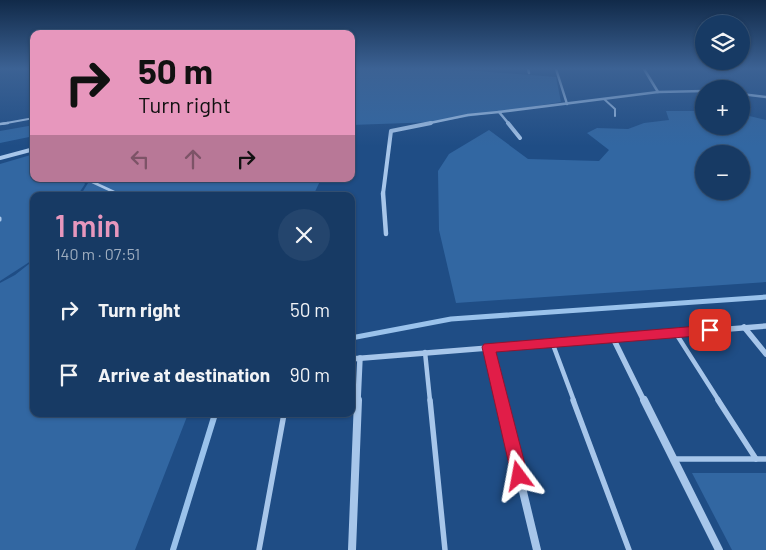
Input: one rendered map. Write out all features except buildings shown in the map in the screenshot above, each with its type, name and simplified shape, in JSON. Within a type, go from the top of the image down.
[{"type":"street","points":[[564,95],[567,104]]},
{"type":"street","points":[[386,234],[383,190],[391,130],[468,115],[637,95]]},
{"type":"street","points":[[750,95],[766,97]]},
{"type":"street","points":[[499,112],[520,138]]},
{"type":"street","points":[[0,158],[30,150]]},
{"type":"street","points":[[355,359],[766,326]]},
{"type":"street","points":[[744,327],[766,354]]},
{"type":"street","points":[[613,338],[719,550]]},
{"type":"street","points":[[489,347],[537,550]]},
{"type":"street","points":[[352,550],[360,358]]},
{"type":"lane","points":[[604,99],[615,109],[615,116]]},
{"type":"lane","points":[[0,124],[30,119]]},
{"type":"lane","points":[[92,182],[114,192]]},
{"type":"lane","points":[[676,332],[756,459]]},
{"type":"lane","points":[[552,342],[629,550]]},
{"type":"lane","points":[[425,352],[445,550]]},
{"type":"lane","points":[[259,550],[283,417]]},
{"type":"lane","points":[[673,460],[766,459]]},
{"type":"shaded area","points":[[355,95],[560,95],[561,102],[436,122],[355,125]]},
{"type":"shaded area","points":[[666,111],[695,111],[695,135],[750,135],[750,116],[766,120],[766,282],[456,303],[439,230],[438,171],[449,154],[489,130],[528,159],[599,161],[609,150],[587,133],[597,128],[628,129],[644,123],[669,120]]},
{"type":"shaded area","points":[[30,126],[30,137],[0,143],[0,131]]},
{"type":"shaded area","points":[[30,155],[30,182],[84,182],[85,184],[80,192],[30,192],[30,262],[0,281],[0,164]]},
{"type":"shaded area","points":[[320,182],[315,192],[82,192],[88,183]]},
{"type":"shaded area","points":[[30,263],[30,417],[187,417],[135,550],[0,550],[0,283],[15,275]]},
{"type":"shaded area","points":[[692,473],[766,473],[766,550],[732,550]]},
{"type":"waterway","points":[[355,337],[451,319],[766,297]]},
{"type":"waterway","points":[[173,550],[214,417]]},
{"type":"route","points":[[519,476],[489,347],[710,330]]}]
